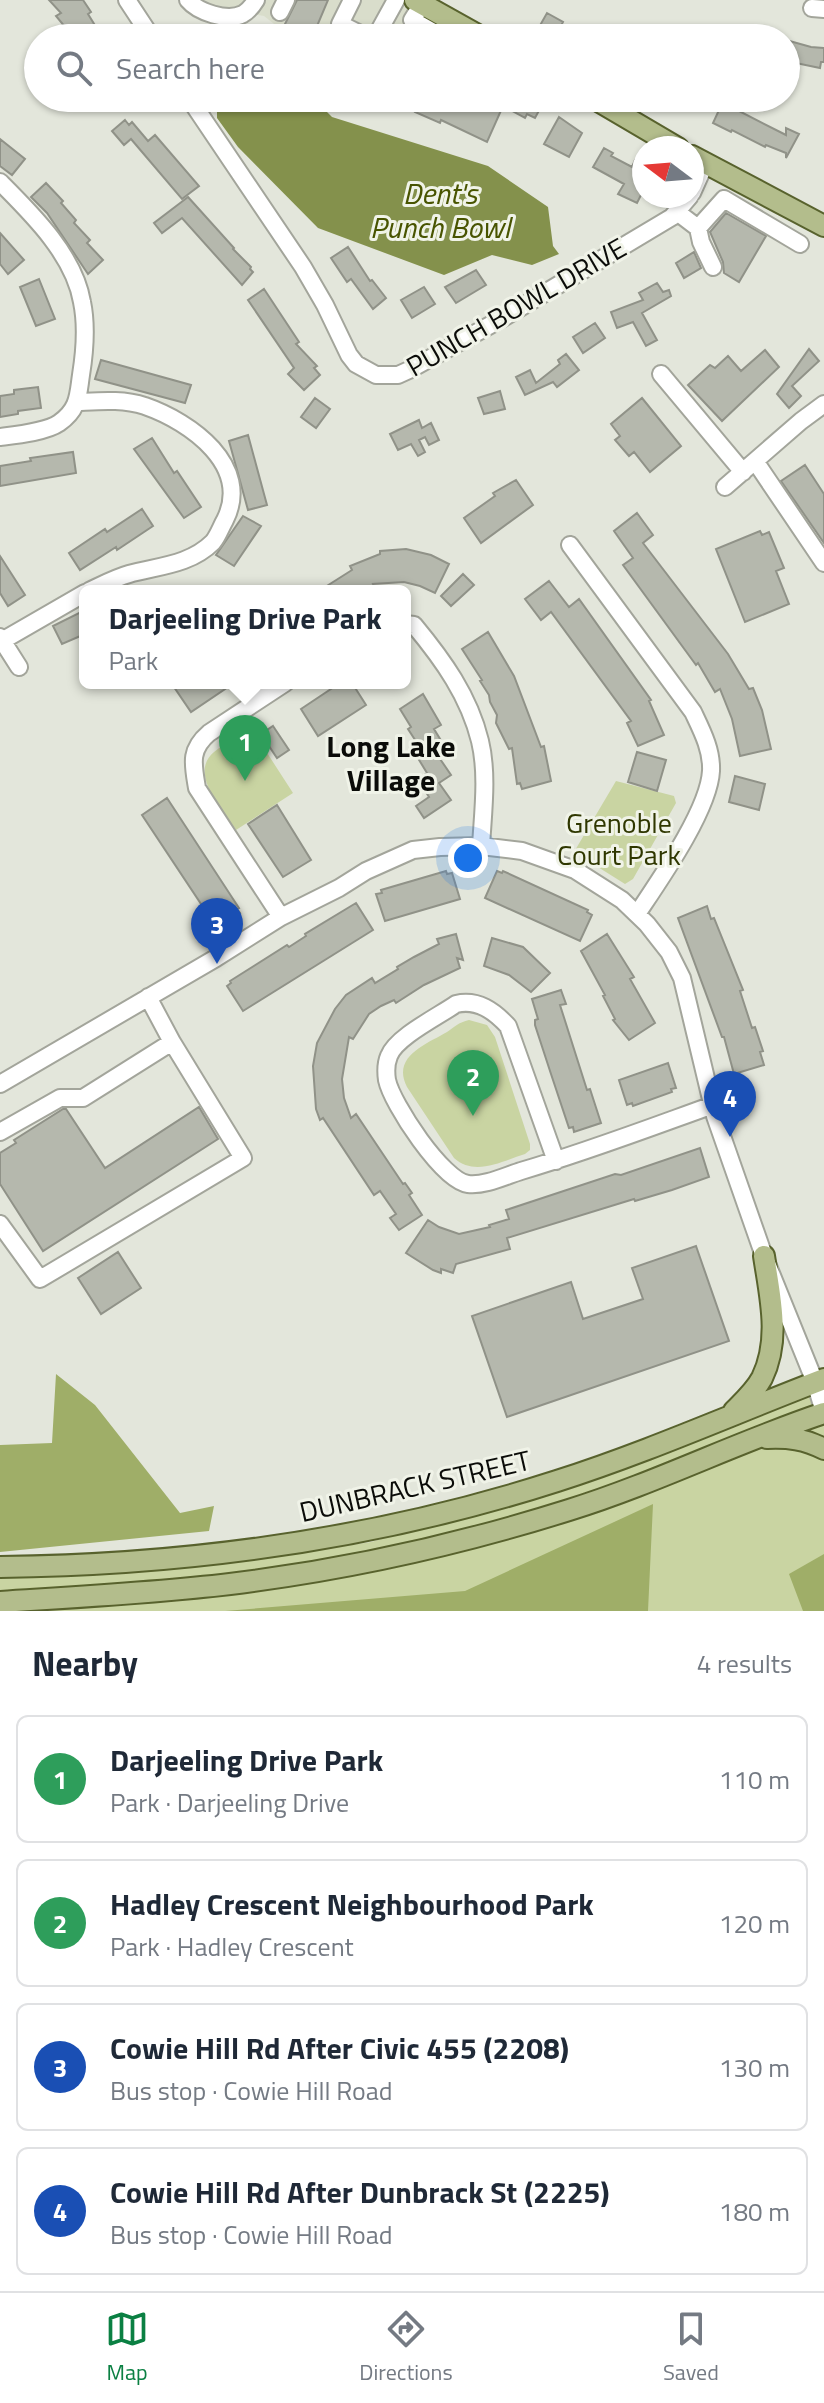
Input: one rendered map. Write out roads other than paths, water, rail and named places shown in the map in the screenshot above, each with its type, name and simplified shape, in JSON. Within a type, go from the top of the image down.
[{"type":"main road","points":[[617,112],[658,136]]},
{"type":"main road","points":[[704,163],[824,226]]},
{"type":"main road","points":[[729,1417],[761,1380],[771,1345],[773,1321],[764,1256]]},
{"type":"main road","name":"DUNBRACK STREET","points":[[0,1567],[161,1560],[258,1549],[354,1533],[449,1512],[614,1461],[819,1380]]},
{"type":"main road","points":[[0,1602],[202,1587],[295,1575],[387,1558],[507,1529],[597,1501],[824,1412]]},
{"type":"main road","points":[[755,1438],[787,1437],[824,1449]]},
{"type":"street","points":[[127,0],[143,24]]},
{"type":"street","points":[[188,0],[203,12],[233,17],[243,14],[256,0]]},
{"type":"street","points":[[340,24],[352,0]]},
{"type":"street","points":[[383,24],[396,0]]},
{"type":"street","name":"PUNCH BOWL DRIVE","points":[[198,112],[303,267],[349,355],[356,364],[376,375],[398,375],[409,370],[503,318],[680,208]]},
{"type":"street","points":[[0,182],[47,231],[72,274],[82,300],[86,343],[78,402],[58,424],[0,437]]},
{"type":"street","points":[[698,228],[724,199],[800,244]]},
{"type":"street","points":[[677,212],[698,228],[713,267]]},
{"type":"street","points":[[661,374],[749,466],[824,563]]},
{"type":"street","points":[[78,402],[125,401],[167,415],[212,447],[224,462],[233,489],[231,509],[215,540],[202,551],[186,561],[126,575],[103,585]]},
{"type":"street","points":[[725,487],[801,421],[824,406]]},
{"type":"street","points":[[570,545],[693,712],[707,742],[711,771],[703,803],[670,864],[637,914]]},
{"type":"street","points":[[19,667],[1,640],[79,596]]},
{"type":"street","points":[[411,625],[458,683],[480,742],[484,773],[481,846]]},
{"type":"street","points":[[276,689],[198,742],[193,768],[197,788],[279,913]]},
{"type":"street","points":[[0,1084],[148,997],[279,913],[339,888],[366,871],[413,850],[481,846],[522,851],[575,870],[599,884],[637,914],[669,952],[682,978],[713,1105],[764,1256],[819,1380],[824,1412]]},
{"type":"street","points":[[0,1224],[40,1279],[243,1158],[148,997]]},
{"type":"street","points":[[556,1161],[508,1026],[494,1012],[467,1002],[456,1004],[397,1043],[389,1055],[387,1080],[391,1091],[416,1135],[447,1173],[469,1184],[556,1161],[713,1105]]},
{"type":"street","points":[[0,1132],[60,1098],[83,1098],[172,1042]]},
{"type":"water","name":"Dent's Punch Bowl","points":[[217,112],[327,112],[332,117],[488,166],[548,207],[553,246],[559,254],[532,265],[492,255],[444,275],[318,228],[238,147],[217,118]]},
{"type":"place","name":"Darjeeling Drive Park","points":[[245,781]]},
{"type":"place","name":"Cowie Hill Rd After Civic 455 (2208)","points":[[217,964]]},
{"type":"place","name":"Hadley Crescent Neighbourhood Park","points":[[473,1116]]},
{"type":"place","name":"Cowie Hill Rd After Dunbrack St (2225)","points":[[730,1137]]},
{"type":"district","name":"Long Lake Village","points":[[391,764]]},
{"type":"park label","name":"Grenoble Court Park","points":[[619,839]]}]
